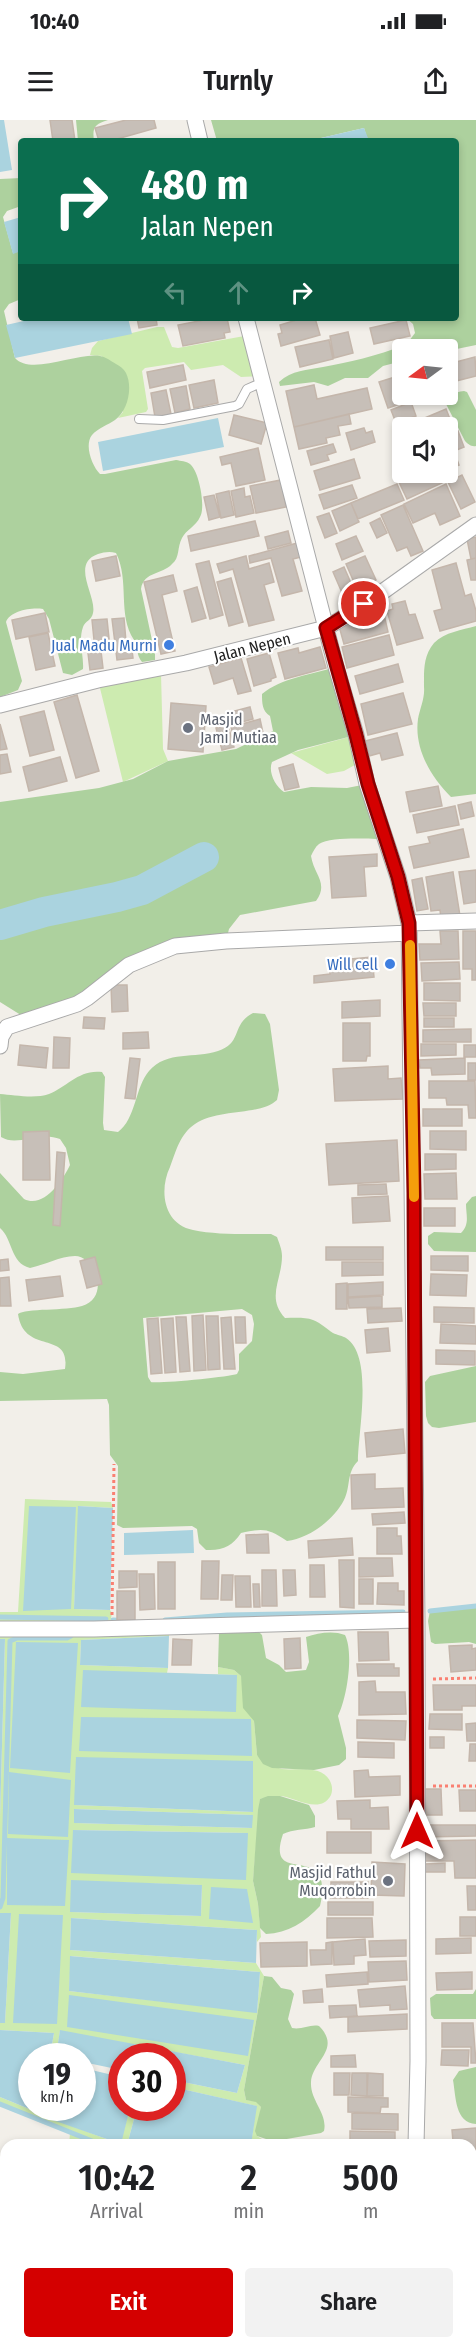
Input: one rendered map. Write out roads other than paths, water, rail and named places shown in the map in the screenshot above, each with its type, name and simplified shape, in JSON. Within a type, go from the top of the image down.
[{"type":"street","points":[[195,120],[199,138]]},
{"type":"street","points":[[247,321],[326,628],[368,784],[398,877],[409,928],[417,1620],[416,2139]]},
{"type":"street","name":"Jalan Nepen","points":[[0,705],[98,680],[186,663],[326,628],[476,525]]},
{"type":"street","points":[[0,1046],[1,1037],[7,1027],[77,1004],[129,965],[175,946],[476,921]]},
{"type":"street","points":[[0,1629],[417,1620]]},
{"type":"lane","points":[[139,419],[164,420],[235,406],[239,404],[247,389],[263,382]]},
{"type":"water","points":[[0,120],[4,120],[12,170],[0,172]]},
{"type":"water","points":[[364,128],[368,138],[321,138]]},
{"type":"water","points":[[18,218],[18,252],[13,254],[4,222]]},
{"type":"water","points":[[24,321],[129,321],[132,334],[15,358],[6,325]]},
{"type":"water","points":[[218,418],[224,447],[103,471],[98,442]]},
{"type":"water","points":[[29,1506],[76,1507],[71,1609],[23,1611]]},
{"type":"water","points":[[78,1506],[113,1508],[110,1610],[74,1609]]},
{"type":"water","points":[[193,1530],[194,1553],[124,1555],[124,1533]]},
{"type":"water","points":[[169,1636],[168,1668],[80,1665],[81,1640]]},
{"type":"water","points":[[0,1639],[5,1639],[0,1818]]},
{"type":"water","points":[[16,1642],[78,1643],[70,1773],[10,1768]]},
{"type":"water","points":[[83,1670],[237,1675],[236,1712],[81,1707]]},
{"type":"water","points":[[81,1717],[251,1719],[252,1756],[79,1751]]},
{"type":"water","points":[[76,1757],[253,1761],[253,1812],[74,1805]]},
{"type":"water","points":[[9,1772],[71,1780],[68,1837],[8,1834]]},
{"type":"water","points":[[74,1809],[253,1815],[252,1828],[74,1823]]},
{"type":"water","points":[[73,1830],[248,1833],[246,1880],[71,1873]]},
{"type":"water","points":[[7,1838],[69,1840],[65,1906],[7,1905]]},
{"type":"water","points":[[71,1880],[202,1885],[201,1916],[70,1912]]},
{"type":"water","points":[[211,1887],[247,1889],[253,1923],[209,1919]]},
{"type":"water","points":[[0,1913],[11,1913],[5,2023],[0,2023]]},
{"type":"water","points":[[19,1914],[63,1915],[57,2024],[13,2023]]},
{"type":"water","points":[[71,1918],[257,1930],[256,1963],[70,1950]]},
{"type":"water","points":[[70,1956],[260,1972],[257,2013],[69,1991]]},
{"type":"water","points":[[69,1995],[254,2020],[248,2056],[186,2046],[186,2043],[167,2043],[67,2027]]},
{"type":"water","points":[[0,2030],[54,2033],[52,2043],[18,2043],[18,2104],[0,2097]]},
{"type":"water","points":[[60,2030],[129,2043],[108,2043],[108,2067],[96,2065],[96,2043],[58,2043]]},
{"type":"water","points":[[186,2054],[245,2065],[237,2093],[186,2083]]},
{"type":"water","points":[[96,2071],[108,2074],[108,2121],[127,2121],[122,2139],[107,2139],[55,2121],[96,2121]]},
{"type":"water","points":[[186,2090],[257,2106],[252,2139],[129,2139],[133,2121],[186,2121]]},
{"type":"waterway","points":[[0,925],[44,912],[142,890],[204,857]]},
{"type":"waterway","points":[[430,1611],[476,1606]]},
{"type":"waterway","points":[[165,1620],[227,1615],[403,1612]]},
{"type":"waterway","points":[[0,1617],[106,1619]]},
{"type":"waterway","points":[[113,1620],[132,1621]]},
{"type":"waterway","points":[[0,1907],[3,1898],[10,1641],[17,1638],[67,1638],[71,1636]]},
{"type":"waterway","points":[[0,2104],[87,2139]]},
{"type":"place","name":"Jual Madu Murni","points":[[169,645]]},
{"type":"place","name":"Masjid Jami Mutiaa","points":[[188,728]]},
{"type":"place","name":"Will cell","points":[[390,964]]},
{"type":"place","name":"Masjid Fathul Muqorrobin","points":[[388,1881]]}]
